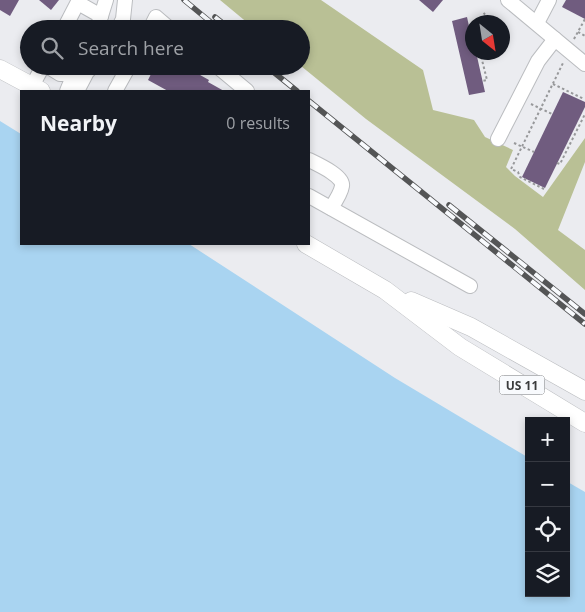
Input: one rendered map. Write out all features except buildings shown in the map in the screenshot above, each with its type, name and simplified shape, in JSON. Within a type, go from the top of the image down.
[{"type":"main road","points":[[0,69],[36,89]]},
{"type":"main road","name":"US 11","points":[[308,245],[385,290],[471,327],[585,391]]},
{"type":"main road","name":"US 11","points":[[385,290],[460,347],[585,423]]},
{"type":"street","points":[[100,20],[106,0]]},
{"type":"street","points":[[123,20],[125,0]]},
{"type":"street","points":[[508,0],[585,64]]},
{"type":"street","points":[[537,23],[549,0]]},
{"type":"street","points":[[69,20],[79,2],[96,20]]},
{"type":"street","points":[[498,140],[538,61],[555,39]]},
{"type":"street","points":[[36,89],[40,75]]},
{"type":"street","points":[[66,90],[73,75]]},
{"type":"street","points":[[78,90],[86,75]]},
{"type":"street","points":[[116,90],[124,75]]},
{"type":"street","points":[[228,75],[246,90]]},
{"type":"street","points":[[310,161],[339,177],[342,182],[342,187],[331,208]]},
{"type":"street","points":[[310,197],[470,286]]},
{"type":"path","points":[[572,41],[585,19]]},
{"type":"path","points":[[578,32],[585,36]]},
{"type":"path","points":[[478,62],[482,61],[487,80],[482,81]]},
{"type":"path","points":[[544,189],[520,177],[518,172],[511,169],[564,61]]},
{"type":"path","points":[[552,84],[584,99]]},
{"type":"path","points":[[532,104],[552,114]]},
{"type":"path","points":[[557,163],[560,164],[585,114]]},
{"type":"path","points":[[514,143],[534,152]]},
{"type":"green space","points":[[220,0],[321,0],[423,70],[433,110],[474,120],[485,137],[513,150],[506,167],[543,197],[585,138],[585,162],[558,230],[585,250],[585,290],[515,229],[366,119],[310,73],[310,20],[244,20]]},
{"type":"water","points":[[0,121],[20,133],[20,245],[191,245],[395,378],[525,456],[525,597],[570,597],[570,483],[585,492],[585,612],[0,612]]},
{"type":"railway","points":[[184,0],[208,20]]},
{"type":"railway","points":[[215,17],[219,20]]},
{"type":"railway","points":[[277,75],[296,90]]},
{"type":"railway","points":[[310,102],[585,324]]},
{"type":"railway","points":[[449,205],[585,314]]}]
